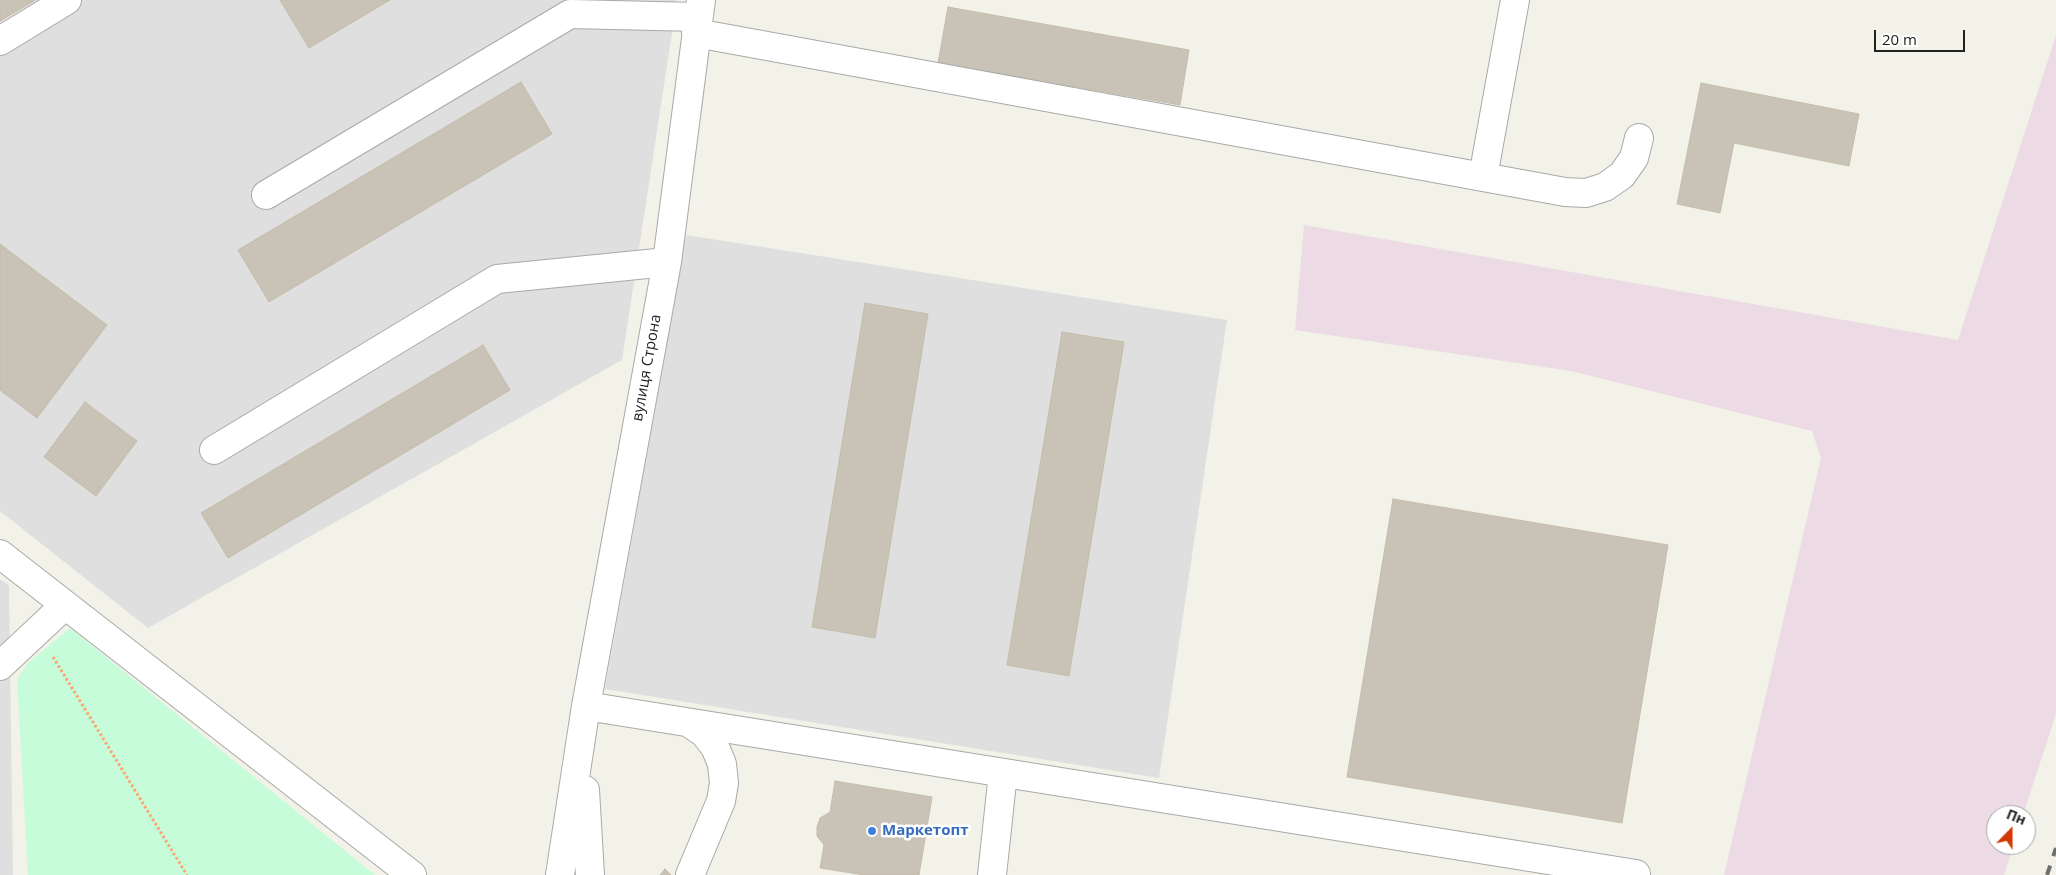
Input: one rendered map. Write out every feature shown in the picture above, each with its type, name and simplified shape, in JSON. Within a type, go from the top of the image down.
[{"type":"street","points":[[0,41],[66,0]]},
{"type":"street","points":[[1483,177],[1515,0]]},
{"type":"street","points":[[266,195],[570,14],[699,17],[1483,177],[1565,192],[1586,193],[1605,187],[1622,175],[1634,158],[1639,138]]},
{"type":"street","name":"вулиця Строна","points":[[582,733],[667,262],[699,17]]},
{"type":"street","points":[[214,450],[497,279],[667,262]]},
{"type":"street","points":[[0,554],[64,606],[412,875]]},
{"type":"street","points":[[0,666],[64,606]]},
{"type":"street","points":[[586,706],[1636,874]]},
{"type":"street","points":[[689,723],[704,733],[715,748],[722,764],[724,783],[721,801],[690,875]]},
{"type":"street","points":[[559,871],[582,733]]},
{"type":"street","points":[[582,733],[590,875]]},
{"type":"street","points":[[992,875],[1003,773]]},
{"type":"path","points":[[37,631],[187,875]]},
{"type":"shaded area","points":[[0,0],[677,0],[622,360],[148,628],[0,511]]},
{"type":"shaded area","points":[[2056,35],[2056,714],[2026,805],[1986,805],[1986,855],[2011,855],[2004,875],[1724,875],[1821,458],[1812,431],[1571,371],[1295,330],[1304,225],[1958,340]]},
{"type":"shaded area","points":[[686,235],[1227,320],[1159,778],[605,689]]},
{"type":"shaded area","points":[[0,579],[9,585],[13,875],[0,875]]},
{"type":"green space","points":[[70,628],[375,875],[28,875],[17,679],[28,663]]},
{"type":"building","points":[[0,0],[35,0],[0,21]]},
{"type":"building","points":[[280,0],[390,0],[309,48]]},
{"type":"building","points":[[948,7],[1189,50],[1180,105],[938,63]]},
{"type":"building","points":[[521,82],[552,134],[269,302],[238,250]]},
{"type":"building","points":[[1701,83],[1859,114],[1849,166],[1734,143],[1720,213],[1677,204]]},
{"type":"building","points":[[0,244],[107,325],[37,418],[0,390]]},
{"type":"building","points":[[865,303],[928,314],[875,638],[812,627]]},
{"type":"building","points":[[1062,332],[1124,342],[1069,676],[1007,665]]},
{"type":"building","points":[[483,345],[510,390],[228,558],[201,513]]},
{"type":"building","points":[[85,402],[137,441],[96,496],[44,457]]},
{"type":"building","points":[[1393,499],[1668,545],[1622,823],[1347,777]]},
{"type":"building","name":"Маркетопт","points":[[835,781],[932,797],[919,875],[864,875],[820,868],[824,845],[817,836],[817,827],[820,818],[830,812]]},
{"type":"building","points":[[665,869],[671,875],[660,875]]},
{"type":"railway","points":[[2047,875],[2056,848]]},
{"type":"place","name":"Маркетопт","points":[[872,831]]}]
